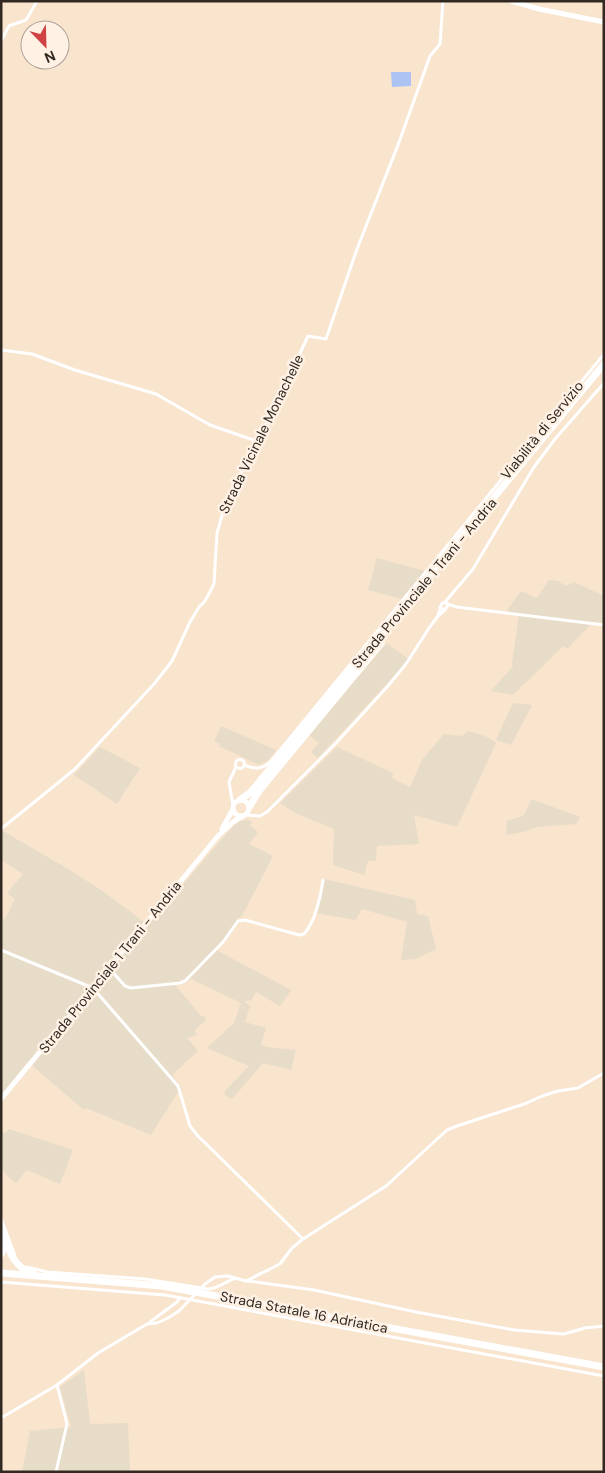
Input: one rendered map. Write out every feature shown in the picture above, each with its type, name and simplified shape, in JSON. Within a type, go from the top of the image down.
[{"type":"highway","name":"Strada Provinciale 1 Trani - Andria","points":[[241,799],[250,793],[604,364]]},
{"type":"highway","name":"Strada Provinciale 1 Trani - Andria","points":[[250,807],[265,783],[604,372]]},
{"type":"highway","points":[[1,1254],[4,1248],[2,1231]]},
{"type":"highway","points":[[2,1231],[14,1260],[22,1269],[27,1272],[52,1277]]},
{"type":"highway","name":"Strada Statale 16 Adriatica","points":[[1,1273],[162,1286],[604,1369]]},
{"type":"highway","name":"Strada Statale 16 Adriatica","points":[[1,1277],[163,1290],[604,1369]]},
{"type":"main road","points":[[512,1],[539,9],[604,22]]},
{"type":"main road","points":[[241,799],[247,801],[250,807]]},
{"type":"main road","name":"Strada Provinciale 1 Trani - Andria","points":[[218,836],[236,801],[241,799]]},
{"type":"main road","points":[[233,807],[235,814],[244,816]]},
{"type":"main road","name":"Strada Provinciale 1 Trani - Andria","points":[[1,1099],[218,836],[233,822],[244,816],[250,807]]},
{"type":"street","points":[[1,42],[9,26],[26,20],[36,1]]},
{"type":"street","name":"Strada Vicinale Monachelle","points":[[1,829],[76,769],[154,684],[172,661],[190,622],[199,607],[206,601],[214,584],[219,521],[234,485],[259,442],[308,336],[326,340],[357,249],[398,145],[430,56],[440,44],[443,1]]},
{"type":"street","points":[[1,350],[32,354],[75,370],[156,394],[210,425],[259,442]]},
{"type":"street","name":"Viabilità di Servizio","points":[[244,766],[258,769],[264,767],[272,760],[604,354]]},
{"type":"street","points":[[438,616],[442,603],[446,603],[473,569],[534,467],[555,439],[604,383]]},
{"type":"street","points":[[446,603],[457,607],[604,625]]},
{"type":"street","points":[[244,816],[264,814],[273,807],[337,742],[406,664],[438,616],[446,609],[446,603]]},
{"type":"street","points":[[440,607],[441,609],[457,607]]},
{"type":"street","points":[[233,807],[229,782],[236,767],[236,762],[239,760],[243,761],[244,766],[240,769],[236,767]]},
{"type":"street","points":[[250,807],[254,816]]},
{"type":"street","points":[[109,968],[125,986],[131,988],[180,983],[189,978],[223,942],[238,921],[245,920],[299,935],[304,934],[308,929],[320,896],[323,880]]},
{"type":"street","points":[[1,950],[93,988],[178,1086],[190,1126],[198,1136],[303,1239]]},
{"type":"street","points":[[246,1281],[280,1264],[288,1252],[303,1239],[386,1186],[448,1130],[527,1103],[558,1090],[578,1088],[604,1073]]},
{"type":"street","points":[[1,1218],[16,1256],[22,1265],[37,1270],[145,1279],[208,1289],[214,1289],[236,1278]]},
{"type":"street","points":[[147,1324],[157,1323],[168,1318],[187,1303],[204,1284],[215,1277],[221,1276],[314,1290],[416,1312],[514,1330],[564,1334],[585,1328],[604,1326]]},
{"type":"street","points":[[1,1282],[139,1292],[180,1298],[604,1376]]},
{"type":"street","points":[[1,1418],[57,1385],[98,1353],[147,1324],[180,1298]]},
{"type":"street","points":[[56,1472],[67,1424],[57,1385]]},
{"type":"shaded area","points":[[377,558],[425,571],[402,599],[368,590]]},
{"type":"shaded area","points":[[549,580],[558,581],[566,586],[574,582],[604,596],[604,623],[593,622],[567,649],[563,646],[513,695],[491,691],[513,666],[519,614],[507,611],[521,591],[537,598]]},
{"type":"shaded area","points":[[387,643],[408,659],[318,758],[311,752],[319,743],[309,735]]},
{"type":"shaded area","points":[[513,703],[532,705],[511,745],[496,740]]},
{"type":"shaded area","points":[[221,726],[276,750],[268,760],[259,765],[219,746],[220,744],[214,741]]},
{"type":"shaded area","points":[[469,731],[487,737],[496,743],[457,827],[414,815],[419,844],[377,846],[376,861],[368,861],[364,875],[333,865],[334,829],[295,813],[280,803],[337,747],[393,773],[392,778],[410,787],[422,760],[444,734],[462,736]]},
{"type":"shaded area","points":[[100,747],[140,768],[117,804],[74,775]]},
{"type":"shaded area","points":[[531,799],[580,817],[576,824],[538,827],[506,835],[507,821],[524,815]]},
{"type":"shaded area","points":[[250,820],[252,824],[249,825],[257,831],[257,834],[249,844],[273,856],[242,916],[238,918],[224,939],[214,949],[291,990],[280,1006],[256,992],[252,1000],[244,1001],[250,1006],[245,1022],[266,1028],[261,1044],[267,1047],[296,1050],[291,1070],[263,1063],[232,1099],[226,1096],[224,1092],[249,1066],[207,1048],[234,1023],[241,1003],[191,979],[184,984],[175,985],[201,1016],[206,1017],[206,1020],[195,1030],[197,1035],[187,1038],[198,1051],[172,1075],[181,1087],[151,1135],[86,1108],[84,1110],[28,1062],[1,1095],[1,918],[5,920],[15,899],[7,893],[23,874],[1,860],[1,830],[70,870],[104,892],[148,925],[228,832],[239,821]]},
{"type":"shaded area","points":[[324,879],[415,900],[417,914],[428,916],[436,949],[415,959],[401,960],[407,922],[362,909],[356,920],[316,913]]},
{"type":"shaded area","points":[[9,1129],[73,1150],[60,1184],[27,1170],[16,1183],[9,1178],[1,1168],[1,1131],[5,1133]]},
{"type":"shaded area","points":[[84,1370],[90,1424],[128,1423],[130,1471],[22,1472],[30,1431],[71,1427],[60,1387]]},
{"type":"water","points":[[391,72],[411,72],[411,86],[392,87]]}]
